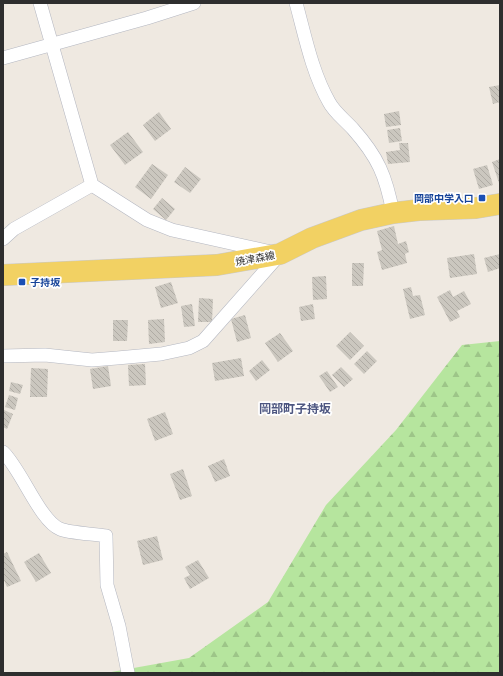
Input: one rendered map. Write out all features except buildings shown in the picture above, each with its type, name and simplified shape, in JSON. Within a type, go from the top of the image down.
[{"type":"main road","name":"焼津森線","points":[[3,275],[193,267],[280,254],[312,238],[361,220],[393,213],[419,210],[476,208],[500,204]]},
{"type":"street","points":[[3,356],[45,355],[92,360],[161,354],[189,348],[203,341],[280,254],[172,230],[147,220],[92,185],[40,3]]},
{"type":"street","points":[[3,58],[147,18],[194,3]]},
{"type":"street","points":[[296,3],[318,79],[329,103],[365,143],[380,166],[388,187],[393,213]]},
{"type":"street","points":[[3,239],[14,229],[92,185]]},
{"type":"street","points":[[3,452],[20,474],[48,521],[60,530],[106,536],[108,585],[119,626],[128,673]]},
{"type":"green space","points":[[500,341],[500,673],[106,673],[189,658],[268,602],[326,505],[396,430],[462,345]]},
{"type":"place","name":"岡部中学入口","points":[[482,198]]},
{"type":"place","name":"子持坂","points":[[22,282]]},
{"type":"district","name":"岡部町子持坂","points":[[295,409]]}]
